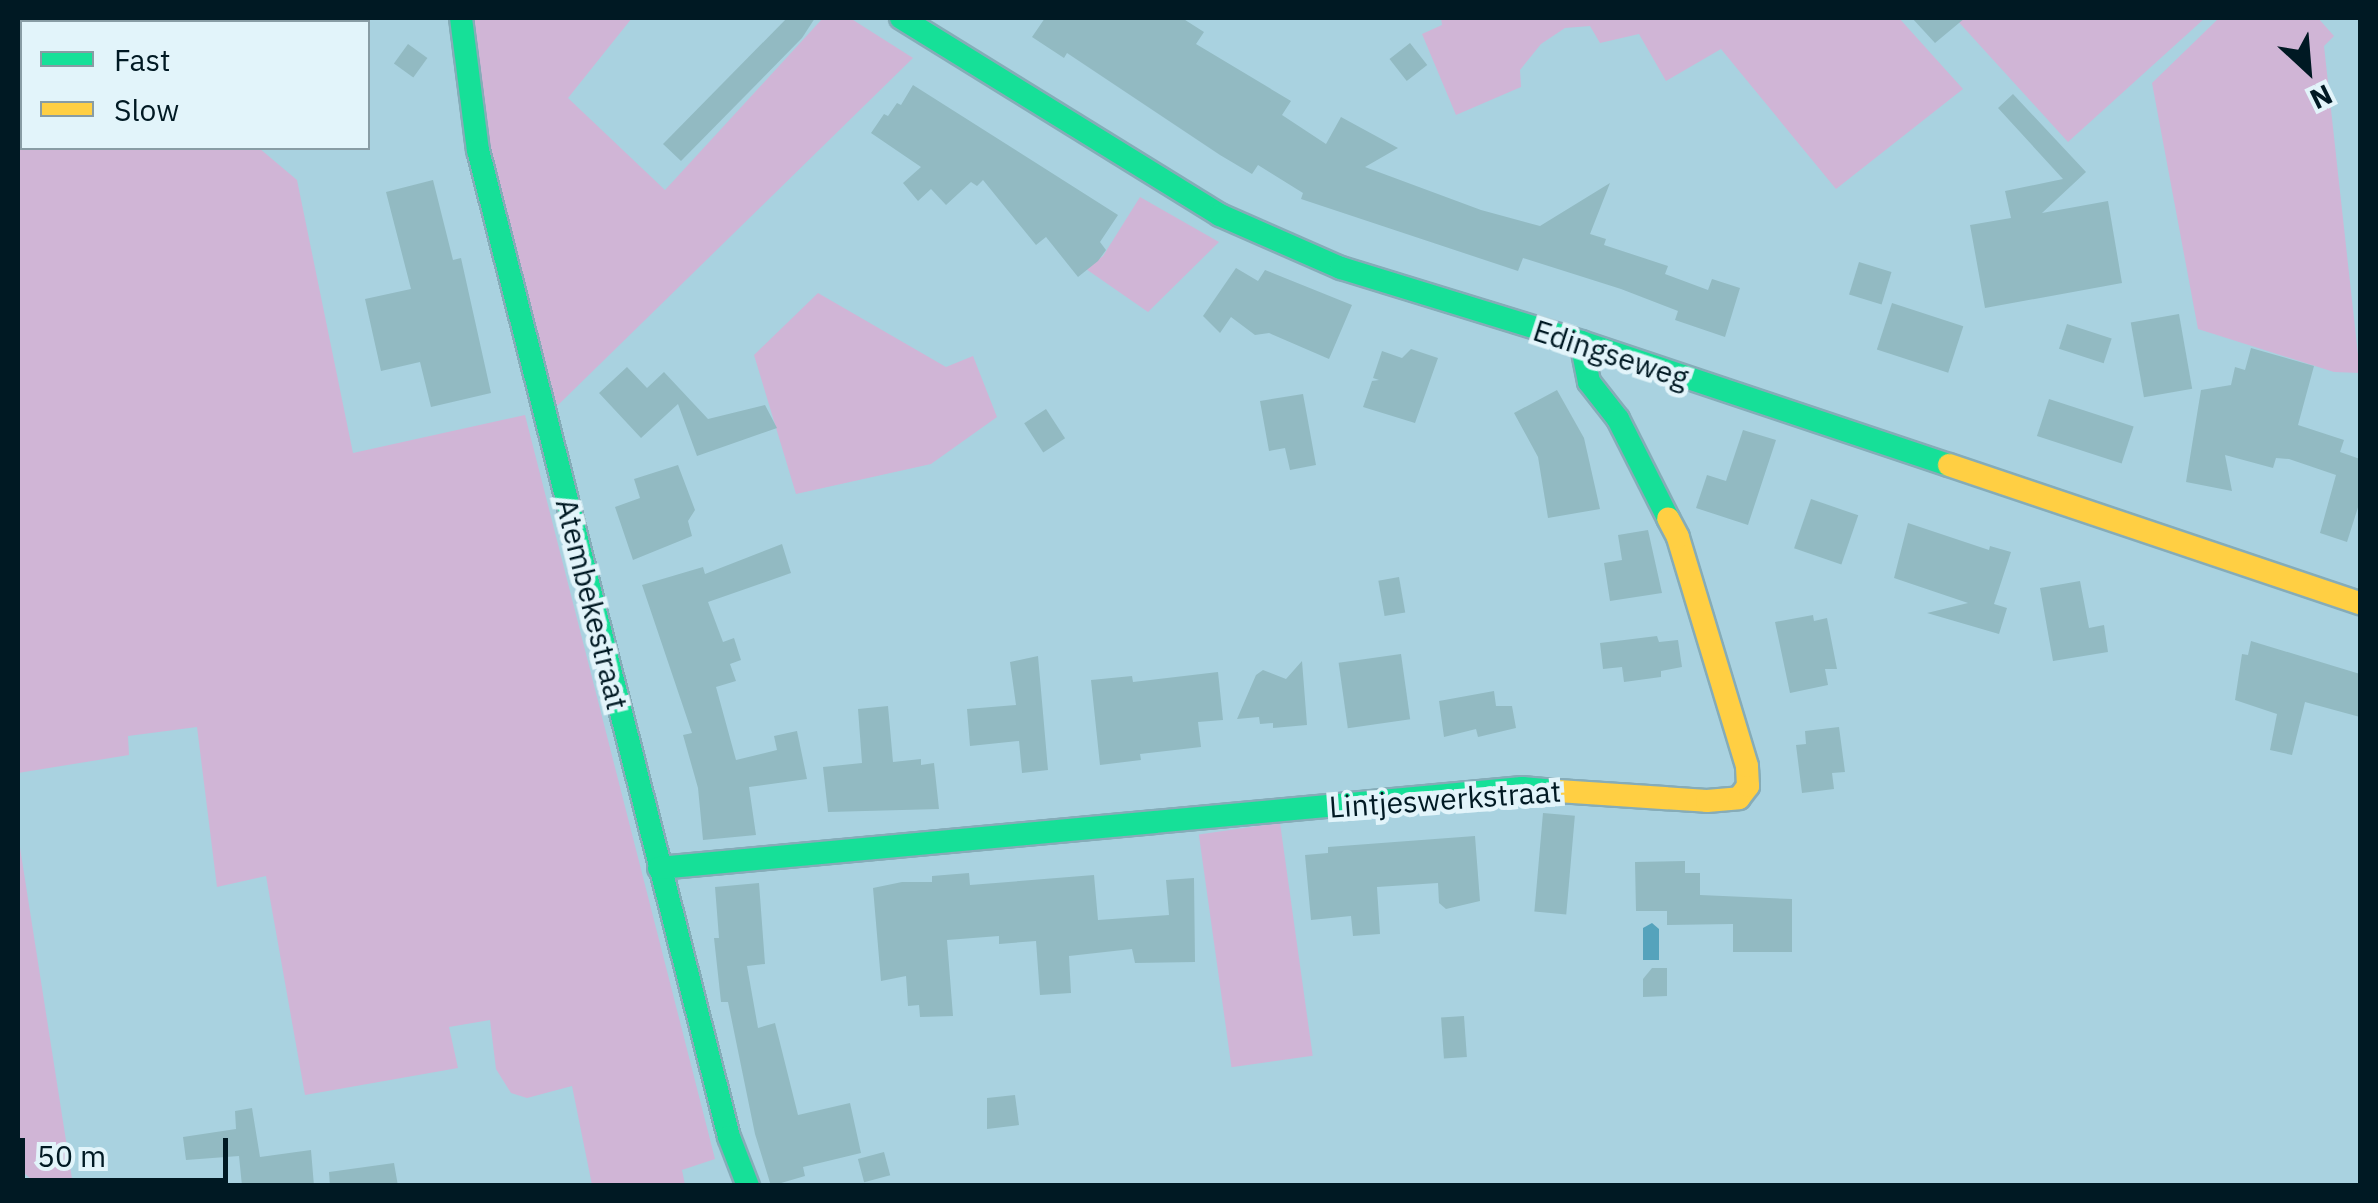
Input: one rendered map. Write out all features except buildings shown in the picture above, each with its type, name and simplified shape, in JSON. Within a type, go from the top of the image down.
[{"type":"street","name":"Atembekestraat","points":[[461,18],[478,150],[728,1137],[748,1186]]},
{"type":"street","name":"Edingseweg","points":[[901,18],[1220,215],[1341,268],[1581,342],[2360,603]]},
{"type":"street","name":"Lintjeswerkstraat","points":[[659,868],[1522,788],[1707,801],[1739,798],[1748,786],[1747,766],[1678,538],[1665,503],[1618,420],[1588,382],[1581,342]]},
{"type":"shaded area","points":[[18,18],[221,18],[20,20],[20,150],[261,150],[297,180],[353,453],[525,415],[715,1159],[682,1170],[685,1185],[592,1185],[572,1086],[527,1098],[511,1093],[496,1069],[490,1020],[449,1027],[458,1068],[305,1095],[266,876],[217,887],[197,727],[128,736],[129,755],[18,773]]},
{"type":"shaded area","points":[[471,18],[632,18],[568,98],[665,190],[823,18],[850,18],[913,58],[554,409],[484,125]]},
{"type":"shaded area","points":[[1441,18],[1899,18],[1963,89],[1836,189],[1721,49],[1666,81],[1639,34],[1600,43],[1590,26],[1565,28],[1541,44],[1520,70],[1521,87],[1456,115],[1422,34],[1442,25]]},
{"type":"shaded area","points":[[1955,18],[2205,18],[2068,142]]},
{"type":"shaded area","points":[[2219,18],[2318,18],[2334,36],[2324,46],[2360,373],[2334,372],[2198,329],[2152,83]]},
{"type":"shaded area","points":[[1140,197],[1219,242],[1148,312],[1086,269],[1103,256]]},
{"type":"shaded area","points":[[818,293],[946,367],[973,356],[997,417],[931,464],[796,494],[754,355]]},
{"type":"shaded area","points":[[1280,823],[1313,1056],[1232,1067],[1199,834]]},
{"type":"shaded area","points":[[18,835],[73,1185],[38,1185],[18,1168]]},
{"type":"water","points":[[1652,923],[1659,929],[1659,960],[1643,960],[1643,928]]},
{"type":"traffic: fast","points":[[461,18],[478,150],[729,1137],[748,1186]]},
{"type":"traffic: fast","points":[[901,18],[1220,215],[1341,268],[1581,342],[1949,465]]},
{"type":"traffic: fast","points":[[1581,342],[1589,382],[1618,419],[1668,518]]},
{"type":"traffic: fast","points":[[659,868],[1522,788],[1558,791]]},
{"type":"traffic: slow","points":[[1949,465],[2360,603]]},
{"type":"traffic: slow","points":[[1558,791],[1707,801],[1739,798],[1748,786],[1747,766],[1678,537],[1668,518]]}]
